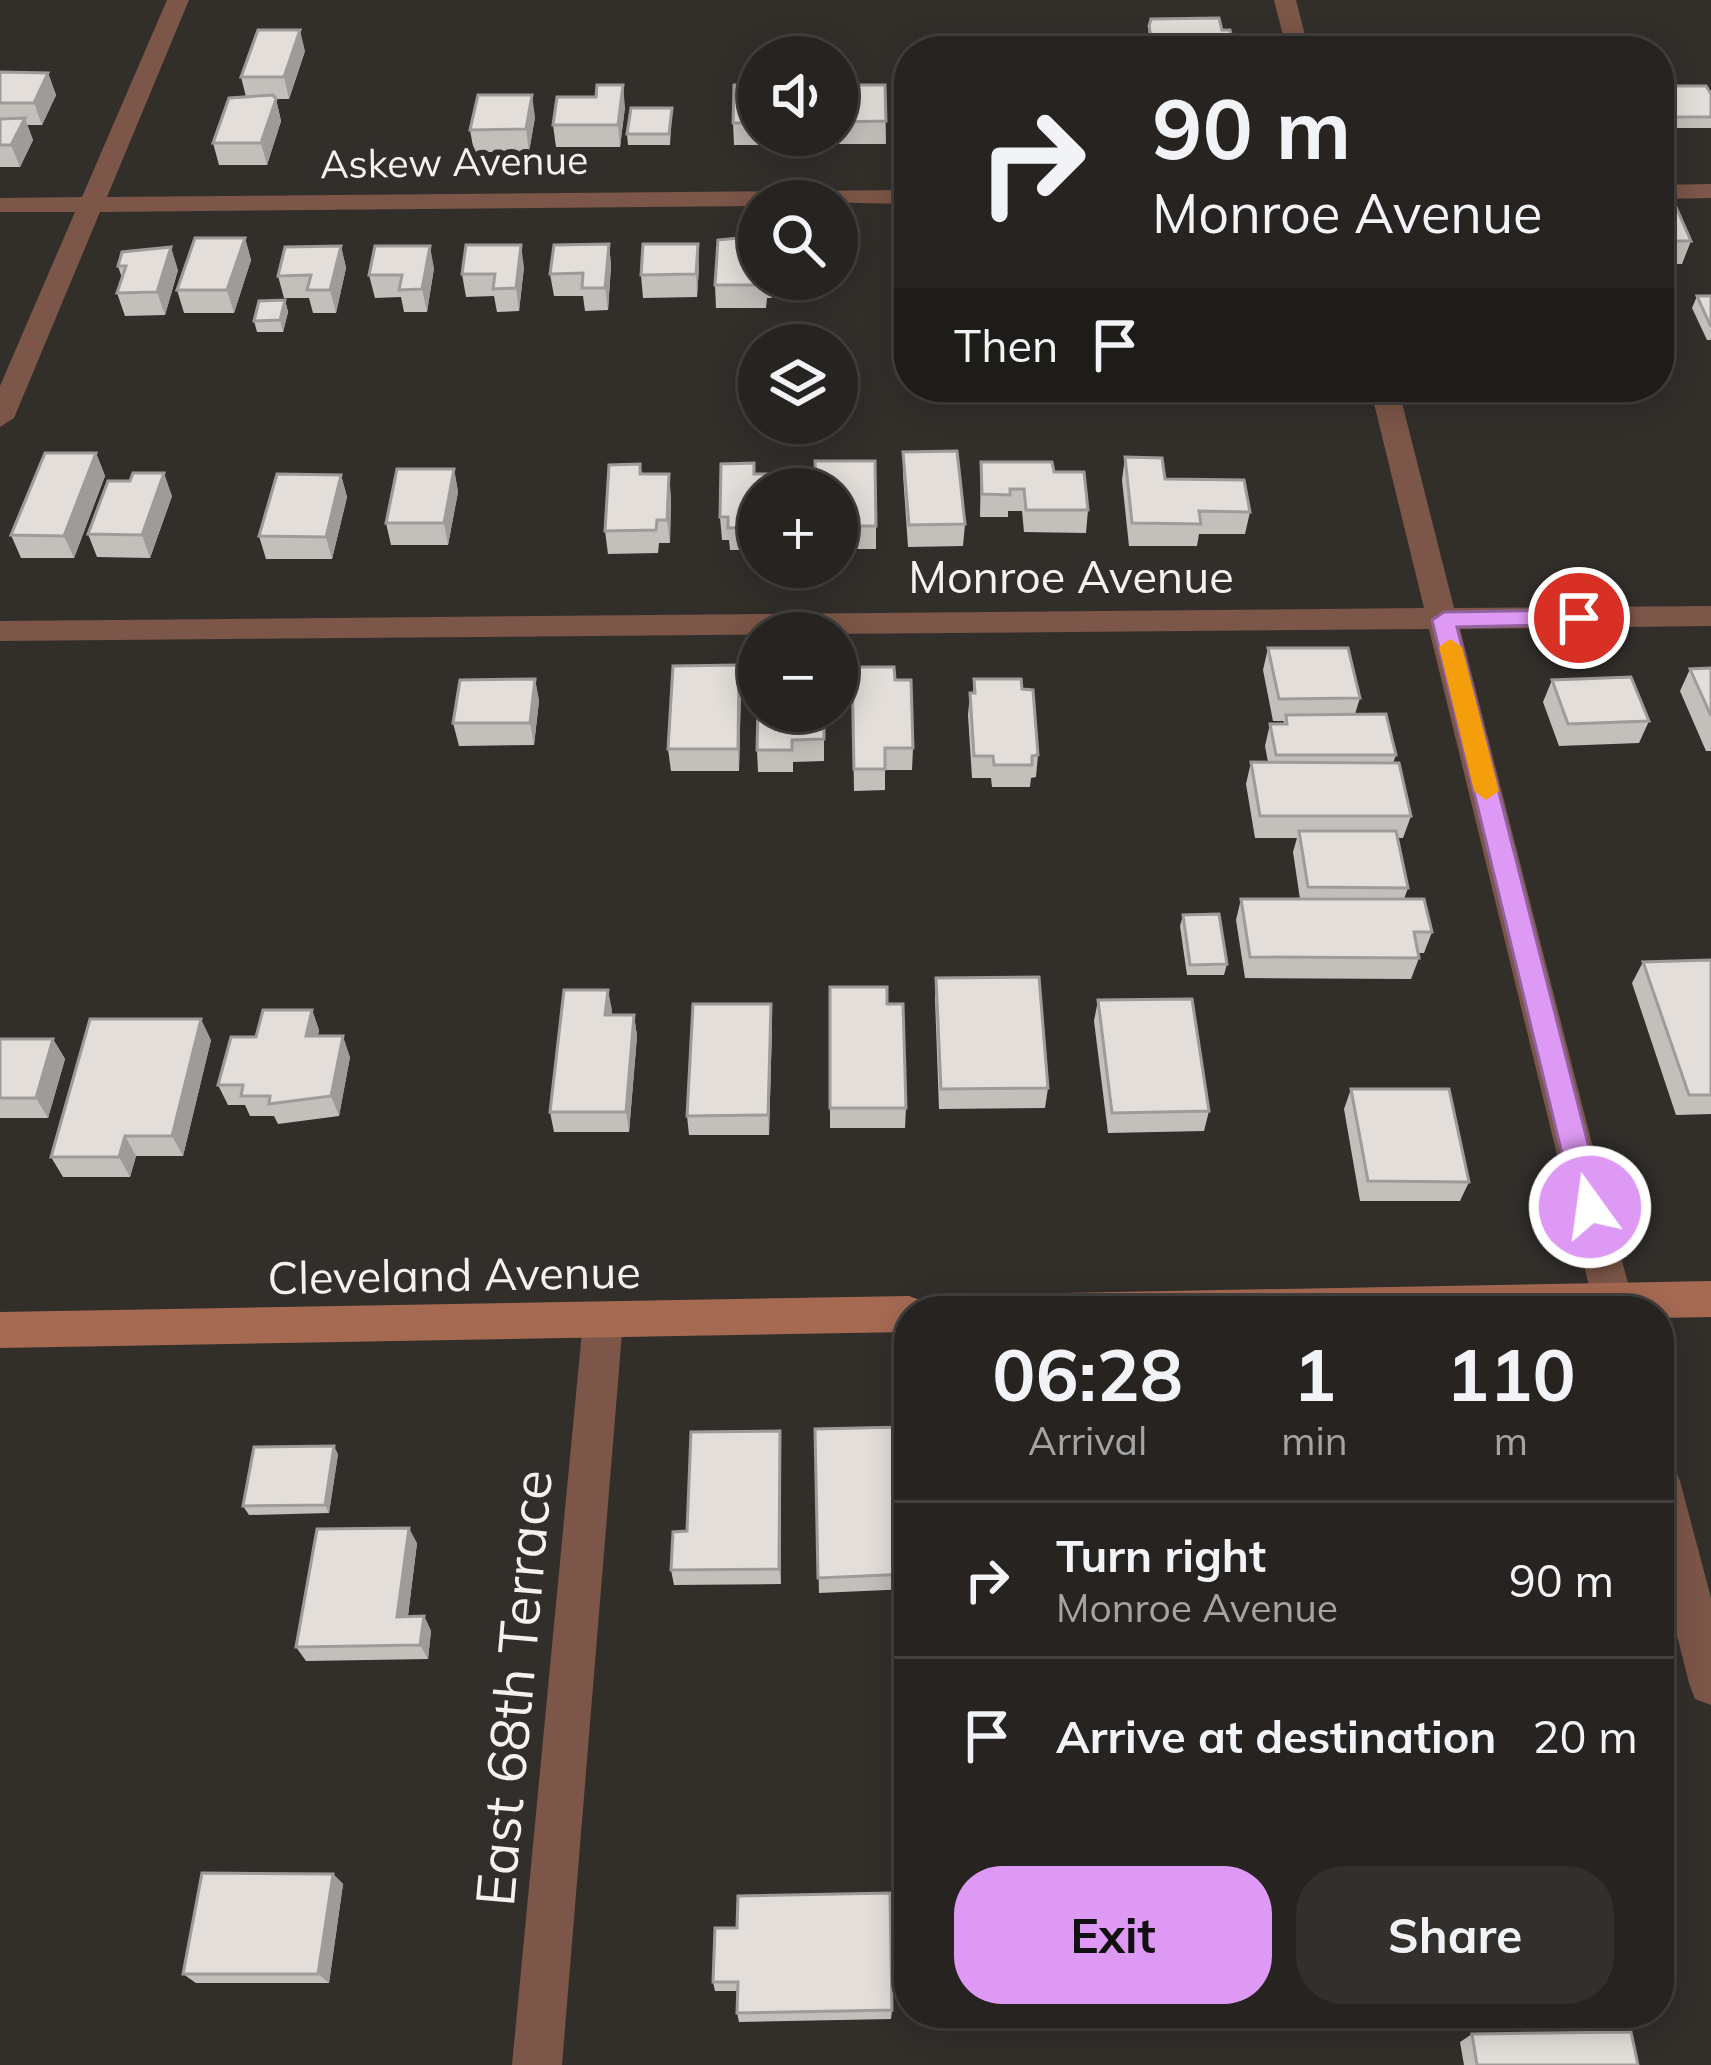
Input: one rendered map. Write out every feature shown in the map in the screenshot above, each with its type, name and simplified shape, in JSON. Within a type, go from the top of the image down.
[{"type":"main road","points":[[1674,1302],[1711,1299]]},
{"type":"main road","name":"Cleveland Avenue","points":[[0,1330],[894,1314]]},
{"type":"street","points":[[0,418],[178,0]]},
{"type":"street","points":[[1286,0],[1294,36]]},
{"type":"street","points":[[1674,192],[1711,191]]},
{"type":"street","name":"Askew Avenue","points":[[0,205],[894,197]]},
{"type":"street","points":[[1388,402],[1612,1296]]},
{"type":"street","name":"Monroe Avenue","points":[[0,631],[1711,616]]},
{"type":"street","name":"East 68th Terrace","points":[[537,2065],[603,1321]]},
{"type":"street","points":[[1674,1539],[1711,1683]]},
{"type":"building","points":[[1219,18],[1222,30],[1230,30],[1232,36],[1151,36],[1151,19]]},
{"type":"building","points":[[258,30],[300,30],[284,77],[241,77]]},
{"type":"building","points":[[0,72],[48,73],[34,103],[0,103]]},
{"type":"building","points":[[597,85],[623,85],[618,125],[553,125],[557,97],[596,97]]},
{"type":"building","points":[[734,85],[738,85],[738,123],[733,123]]},
{"type":"building","points":[[858,85],[885,85],[886,121],[858,122]]},
{"type":"building","points":[[1674,86],[1706,86],[1711,94],[1711,117],[1675,117]]},
{"type":"building","points":[[273,95],[276,99],[261,143],[213,143],[229,98]]},
{"type":"building","points":[[478,95],[532,95],[526,129],[470,130]]},
{"type":"building","points":[[631,108],[672,108],[669,134],[627,134]]},
{"type":"building","points":[[25,118],[11,145],[0,145],[0,119]]},
{"type":"building","points":[[1674,207],[1676,207],[1691,241],[1674,241]]},
{"type":"building","points":[[195,238],[245,238],[227,290],[177,290]]},
{"type":"building","points":[[738,238],[738,285],[715,285],[718,240]]},
{"type":"building","points":[[609,244],[605,288],[582,288],[583,273],[550,274],[554,245]]},
{"type":"building","points":[[643,244],[698,244],[696,274],[641,275]]},
{"type":"building","points":[[466,245],[521,245],[516,288],[493,289],[495,274],[462,274]]},
{"type":"building","points":[[341,246],[330,290],[307,290],[311,275],[278,276],[285,247]]},
{"type":"building","points":[[375,246],[430,246],[422,289],[399,290],[402,275],[369,275]]},
{"type":"building","points":[[171,247],[157,292],[117,293],[126,266],[118,266],[122,252]]},
{"type":"building","points":[[1697,296],[1711,296],[1711,327]]},
{"type":"building","points":[[285,300],[280,320],[254,321],[259,301]]},
{"type":"building","points":[[957,451],[965,524],[909,525],[903,452]]},
{"type":"building","points":[[45,453],[96,453],[64,536],[11,535]]},
{"type":"building","points":[[1125,457],[1162,458],[1165,479],[1244,480],[1250,512],[1199,511],[1201,524],[1132,523]]},
{"type":"building","points":[[815,461],[875,461],[876,526],[858,526],[858,468],[815,468]]},
{"type":"building","points":[[981,462],[1052,462],[1054,472],[1084,472],[1088,510],[1026,510],[1024,489],[1010,489],[1010,495],[982,494]]},
{"type":"building","points":[[754,463],[754,468],[738,468],[738,528],[728,528],[728,517],[720,517],[721,464]]},
{"type":"building","points":[[640,464],[640,474],[669,474],[667,520],[657,520],[656,530],[605,531],[609,465]]},
{"type":"building","points":[[397,469],[454,469],[444,523],[386,523]]},
{"type":"building","points":[[133,473],[164,473],[142,535],[88,534],[108,481],[130,481]]},
{"type":"building","points":[[277,474],[341,475],[326,537],[259,536]]},
{"type":"building","points":[[1268,648],[1348,648],[1360,698],[1279,699]]},
{"type":"building","points":[[738,665],[738,749],[668,749],[673,666]]},
{"type":"building","points":[[858,667],[894,667],[895,680],[911,680],[913,748],[885,748],[885,769],[854,769]]},
{"type":"building","points":[[1711,668],[1711,716],[1690,669]]},
{"type":"building","points":[[1631,677],[1649,721],[1568,724],[1552,680]]},
{"type":"building","points":[[535,679],[530,723],[453,723],[460,680]]},
{"type":"building","points":[[974,679],[1021,679],[1022,689],[1033,690],[1038,755],[1032,756],[1032,765],[994,765],[993,756],[974,756],[970,693],[975,693]]},
{"type":"building","points":[[1386,714],[1396,755],[1276,755],[1270,724],[1287,724],[1286,715]]},
{"type":"building","points":[[757,732],[824,732],[824,739],[792,740],[792,750],[757,750]]},
{"type":"building","points":[[1251,762],[1399,763],[1411,816],[1260,816]]},
{"type":"building","points":[[1299,831],[1396,831],[1408,888],[1308,887]]},
{"type":"building","points":[[1241,899],[1424,899],[1432,932],[1414,932],[1419,958],[1250,957]]},
{"type":"building","points":[[1219,914],[1227,964],[1190,965],[1183,915]]},
{"type":"building","points":[[1711,960],[1711,1095],[1689,1095],[1643,962]]},
{"type":"building","points":[[1039,977],[1048,1088],[941,1089],[936,978]]},
{"type":"building","points":[[830,987],[887,987],[887,1004],[903,1004],[906,1108],[830,1108]]},
{"type":"building","points":[[564,990],[608,990],[605,1015],[634,1015],[626,1112],[550,1112]]},
{"type":"building","points":[[1192,999],[1209,1111],[1112,1113],[1098,1000]]},
{"type":"building","points":[[693,1004],[771,1004],[768,1115],[687,1116]]},
{"type":"building","points":[[263,1010],[312,1010],[306,1036],[343,1036],[331,1096],[269,1104],[270,1096],[241,1096],[243,1085],[218,1085],[231,1037],[256,1037]]},
{"type":"building","points":[[90,1019],[201,1019],[172,1136],[125,1136],[119,1157],[51,1157]]},
{"type":"building","points":[[0,1039],[53,1039],[36,1098],[0,1098]]},
{"type":"building","points":[[1351,1089],[1449,1089],[1469,1182],[1368,1181]]},
{"type":"building","points":[[894,1427],[894,1575],[818,1578],[815,1429]]},
{"type":"building","points":[[780,1431],[779,1569],[671,1570],[673,1532],[687,1531],[691,1432]]},
{"type":"building","points":[[334,1446],[325,1505],[243,1506],[254,1447]]},
{"type":"building","points":[[409,1528],[397,1617],[424,1616],[420,1645],[296,1647],[317,1529]]},
{"type":"building","points":[[202,1873],[333,1874],[318,1974],[183,1974]]},
{"type":"building","points":[[890,1893],[892,2010],[737,2013],[738,1982],[713,1982],[715,1928],[737,1928],[738,1896]]},
{"type":"building","points":[[1631,2032],[1638,2065],[1477,2065],[1472,2034]]},
{"type":"slow traffic","points":[[1450,647],[1486,791]]},
{"type":"route","points":[[1579,618],[1444,620],[1590,1207]]}]
